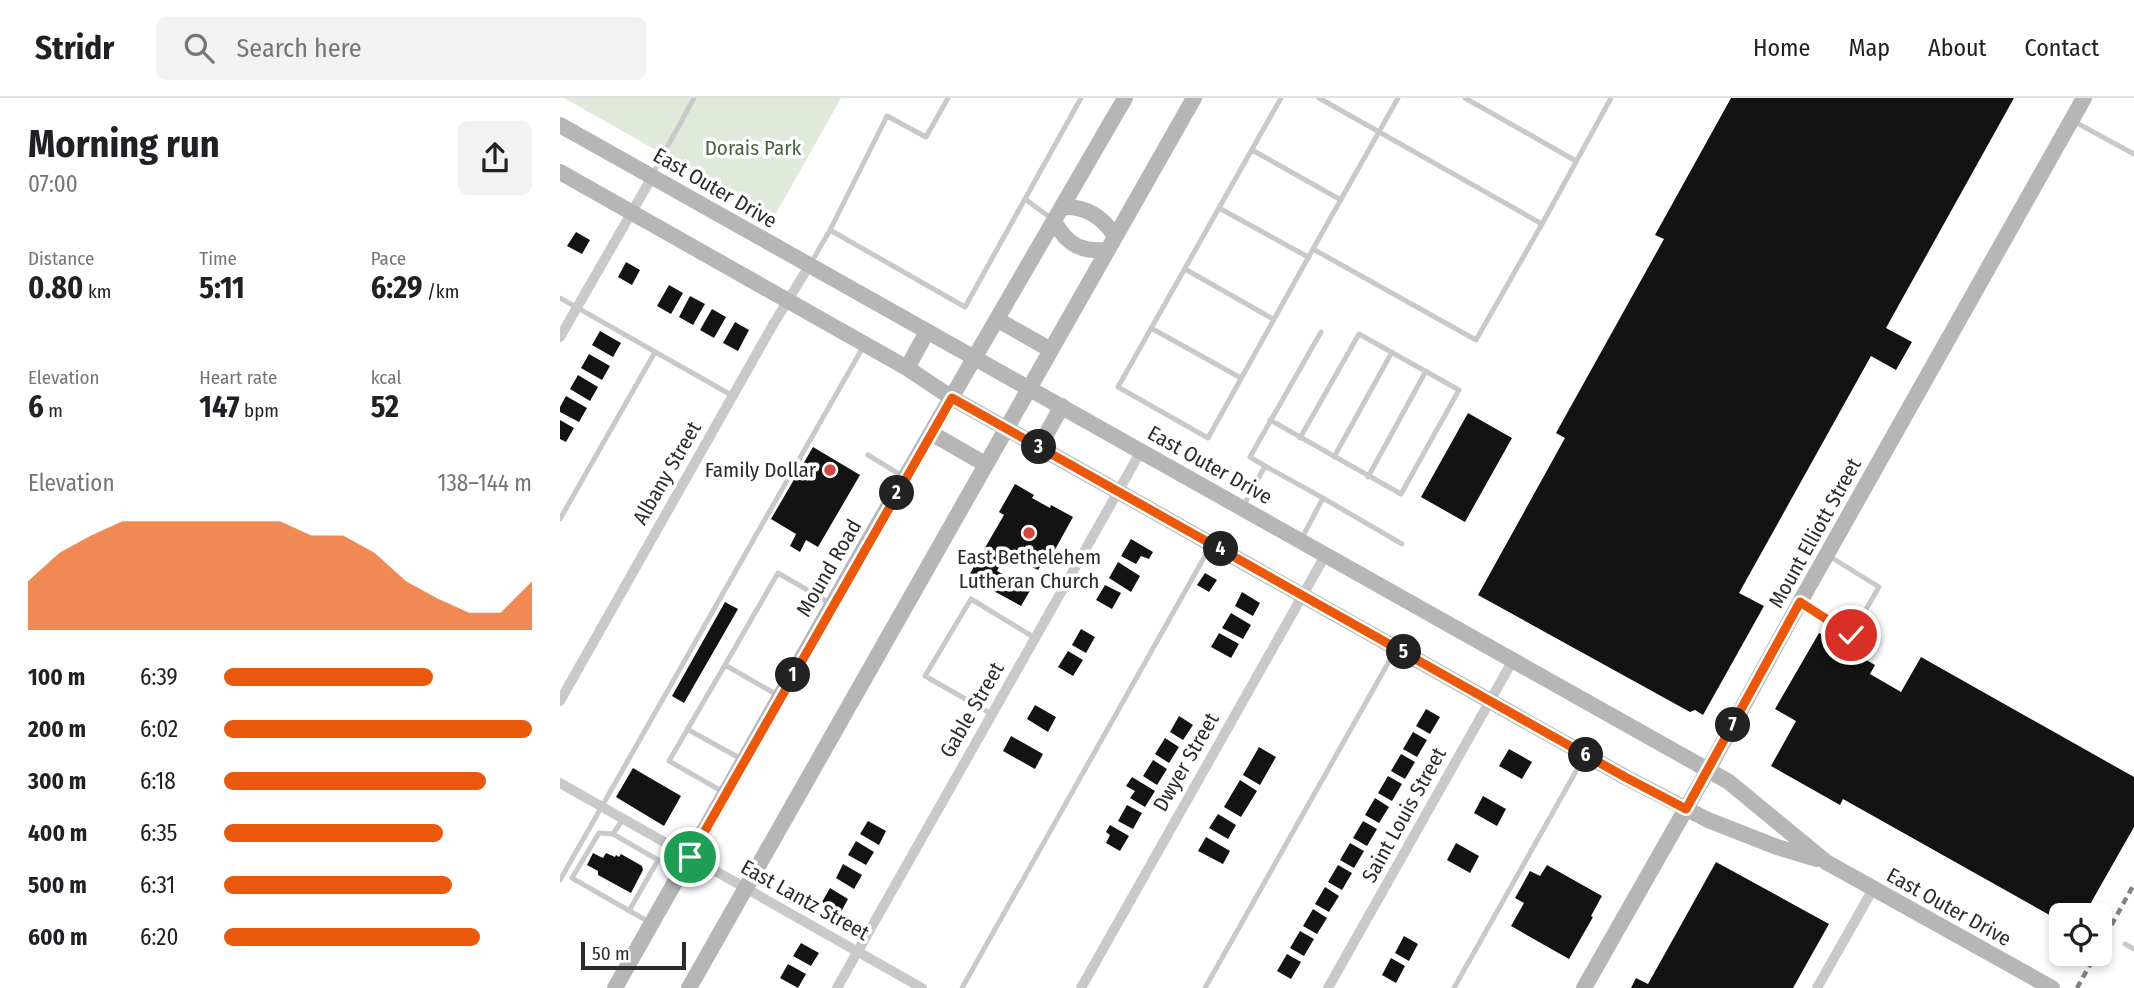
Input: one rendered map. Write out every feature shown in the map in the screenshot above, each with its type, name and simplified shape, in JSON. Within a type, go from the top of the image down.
[{"type":"main road","name":"Mound Road","points":[[615,988],[1125,98]]},
{"type":"main road","points":[[690,988],[1194,98]]},
{"type":"main road","name":"Mount Elliott Street","points":[[1584,988],[1709,770],[1800,602],[2084,98]]},
{"type":"main road","name":"East Outer Drive","points":[[560,125],[1709,770],[1729,782],[1826,862],[2052,988]]},
{"type":"main road","name":"East Outer Drive","points":[[560,173],[907,368],[952,398],[1586,755],[1708,820],[1777,847],[1826,862]]},
{"type":"main road","points":[[1073,206],[1093,213],[1102,219],[1112,243],[1090,251],[1075,245],[1062,235],[1058,214],[1073,206]]},
{"type":"main road","points":[[998,320],[1051,350]]},
{"type":"main road","points":[[907,368],[927,332]]},
{"type":"main road","points":[[1039,447],[1062,406]]},
{"type":"main road","points":[[931,433],[985,464]]},
{"type":"street","points":[[560,337],[652,177]]},
{"type":"street","name":"Albany Street","points":[[560,701],[775,321],[809,266]]},
{"type":"street","name":"Gable Street","points":[[837,988],[1141,451]]},
{"type":"street","name":"Dwyer Street","points":[[1081,988],[1326,554]]},
{"type":"street","name":"Saint Louis Street","points":[[1328,988],[1513,660]]},
{"type":"street","name":"East Lantz Street","points":[[560,783],[922,988]]},
{"type":"street","points":[[1817,988],[1873,889]]},
{"type":"lane","points":[[652,177],[694,98]]},
{"type":"lane","points":[[809,266],[887,116],[926,137],[948,98]]},
{"type":"lane","points":[[830,230],[965,307],[1081,98]]},
{"type":"lane","points":[[1282,98],[1118,387],[1208,438],[1398,98]]},
{"type":"lane","points":[[1320,98],[1542,224]]},
{"type":"lane","points":[[1465,98],[1576,161]]},
{"type":"lane","points":[[1313,249],[1476,340],[1542,224],[1608,99]]},
{"type":"lane","points":[[2072,120],[2134,155]]},
{"type":"lane","points":[[1252,150],[1341,200]]},
{"type":"lane","points":[[1025,199],[1058,214]]},
{"type":"lane","points":[[1219,208],[1308,257]]},
{"type":"lane","points":[[1185,269],[1273,319]]},
{"type":"lane","points":[[560,298],[733,396]]},
{"type":"lane","points":[[1151,328],[1241,378]]},
{"type":"lane","points":[[1321,332],[1250,457],[1402,544]]},
{"type":"lane","points":[[1270,420],[1300,438],[1368,477],[1401,494],[1459,390],[1359,334],[1300,438]]},
{"type":"lane","points":[[560,880],[864,345]]},
{"type":"lane","points":[[560,519],[655,352]]},
{"type":"lane","points":[[1334,457],[1392,352]]},
{"type":"lane","points":[[1368,477],[1426,371]]},
{"type":"lane","points":[[817,425],[824,429]]},
{"type":"lane","points":[[868,456],[906,478]]},
{"type":"lane","points":[[1243,508],[1265,466]]},
{"type":"lane","points":[[1301,540],[1323,498]]},
{"type":"lane","points":[[962,988],[1212,544]]},
{"type":"lane","points":[[1827,555],[1887,591]]},
{"type":"lane","points":[[726,793],[669,761],[687,729],[778,573],[833,604]]},
{"type":"lane","points":[[1851,635],[1879,587]]},
{"type":"lane","points":[[992,713],[925,676],[971,599],[1035,638]]},
{"type":"lane","points":[[1800,602],[1860,640]]},
{"type":"lane","points":[[1205,988],[1397,648]]},
{"type":"lane","points":[[725,665],[780,697]]},
{"type":"lane","points":[[687,729],[744,761]]},
{"type":"lane","points":[[1454,988],[1586,755]]},
{"type":"lane","points":[[613,834],[623,819]]},
{"type":"lane","points":[[629,911],[658,860],[613,834],[599,833],[572,878],[629,911],[652,923]]},
{"type":"lane","points":[[2125,944],[2134,948]]},
{"type":"green space","name":"Dorais Park","points":[[564,98],[841,98],[774,217]]},
{"type":"building","points":[[1731,98],[2014,98],[1886,328],[1912,342],[1896,370],[1871,356],[1739,593],[1764,606],[1703,715],[1695,710],[1690,712],[1478,595],[1565,438],[1556,433],[1664,239],[1655,235]]},
{"type":"building","points":[[576,232],[590,240],[582,254],[567,246]]},
{"type":"building","points":[[626,262],[640,270],[632,285],[618,277]]},
{"type":"building","points":[[669,285],[683,293],[671,314],[657,306]]},
{"type":"building","points":[[690,296],[705,304],[693,325],[679,317]]},
{"type":"building","points":[[712,309],[726,317],[714,338],[700,330]]},
{"type":"building","points":[[735,322],[749,330],[738,351],[723,343]]},
{"type":"building","points":[[600,331],[621,343],[613,357],[592,345]]},
{"type":"building","points":[[589,354],[610,366],[602,380],[581,368]]},
{"type":"building","points":[[578,375],[598,387],[590,401],[570,389]]},
{"type":"building","points":[[566,396],[587,408],[579,422],[560,412]]},
{"type":"building","points":[[1468,413],[1512,438],[1465,522],[1421,497]]},
{"type":"building","points":[[560,420],[574,428],[566,442],[560,439]]},
{"type":"building","points":[[813,447],[860,475],[818,547],[806,540],[800,552],[790,546],[796,534],[771,519]]},
{"type":"building","name":"East Bethelehem Lutheran Church","points":[[1015,484],[1034,495],[1032,498],[1073,517],[1047,564],[1043,562],[1038,570],[1016,559],[1018,555],[1009,549],[997,571],[1031,589],[1021,606],[968,577],[1004,515],[999,512]]},
{"type":"building","points":[[1131,539],[1153,552],[1149,559],[1141,556],[1136,564],[1121,556]]},
{"type":"building","points":[[1118,562],[1140,576],[1131,592],[1109,578]]},
{"type":"building","points":[[1205,573],[1217,580],[1209,592],[1197,585]]},
{"type":"building","points":[[1105,585],[1121,593],[1112,609],[1096,600]]},
{"type":"building","points":[[1242,592],[1260,603],[1253,616],[1235,606]]},
{"type":"building","points":[[725,602],[738,609],[684,703],[672,696]]},
{"type":"building","points":[[1231,613],[1251,625],[1243,639],[1222,628]]},
{"type":"building","points":[[1081,629],[1095,637],[1086,653],[1072,645]]},
{"type":"building","points":[[1219,633],[1239,644],[1231,658],[1211,647]]},
{"type":"building","points":[[1819,633],[1875,665],[1870,674],[1901,692],[1921,657],[2134,777],[2134,827],[2091,903],[2049,903],[2049,915],[1843,799],[1840,805],[1771,766],[1796,721],[1775,709]]},
{"type":"building","points":[[1068,651],[1083,660],[1073,676],[1058,667]]},
{"type":"building","points":[[1035,705],[1056,717],[1048,732],[1027,719]]},
{"type":"building","points":[[1426,709],[1440,717],[1430,734],[1416,726]]},
{"type":"building","points":[[1179,716],[1193,725],[1183,740],[1170,732]]},
{"type":"building","points":[[1413,732],[1427,740],[1417,757],[1403,749]]},
{"type":"building","points":[[1011,736],[1043,754],[1035,769],[1003,751]]},
{"type":"building","points":[[1165,738],[1179,747],[1169,763],[1155,754]]},
{"type":"building","points":[[1259,747],[1276,757],[1260,785],[1243,775]]},
{"type":"building","points":[[1509,749],[1532,762],[1522,779],[1499,766]]},
{"type":"building","points":[[1401,754],[1415,762],[1405,779],[1391,771]]},
{"type":"building","points":[[1153,760],[1167,769],[1157,785],[1143,776]]},
{"type":"building","points":[[633,768],[681,796],[664,826],[616,797]]},
{"type":"building","points":[[1388,776],[1402,784],[1392,801],[1378,793]]},
{"type":"building","points":[[1132,777],[1155,791],[1145,807],[1130,798],[1135,791],[1126,786]]},
{"type":"building","points":[[1240,780],[1257,791],[1241,817],[1224,807]]},
{"type":"building","points":[[1483,796],[1506,809],[1497,826],[1474,813]]},
{"type":"building","points":[[1375,798],[1389,807],[1379,823],[1365,815]]},
{"type":"building","points":[[1127,805],[1142,813],[1133,829],[1118,821]]},
{"type":"building","points":[[1218,814],[1236,825],[1228,839],[1209,828]]},
{"type":"building","points":[[868,821],[886,831],[879,845],[860,834]]},
{"type":"building","points":[[1363,821],[1377,829],[1367,846],[1353,838]]},
{"type":"building","points":[[1110,825],[1129,836],[1120,851],[1106,843],[1110,835],[1106,832]]},
{"type":"building","points":[[1206,837],[1230,851],[1223,864],[1198,851]]},
{"type":"building","points":[[856,841],[874,852],[866,865],[848,855]]},
{"type":"building","points":[[1350,843],[1364,851],[1354,868],[1340,860]]},
{"type":"building","points":[[1456,843],[1479,856],[1470,873],[1447,860]]},
{"type":"building","points":[[593,853],[603,858],[606,853],[615,857],[621,854],[642,866],[643,870],[631,893],[598,875],[598,871],[587,865]]},
{"type":"building","points":[[1716,862],[1829,924],[1793,988],[1631,988],[1636,978],[1648,984]]},
{"type":"building","points":[[843,864],[862,875],[854,889],[836,878]]},
{"type":"building","points":[[1338,865],[1352,873],[1342,890],[1328,882]]},
{"type":"building","points":[[1547,865],[1602,896],[1569,959],[1511,926],[1524,903],[1515,898],[1530,871],[1540,876]]},
{"type":"building","points":[[1325,887],[1339,896],[1329,912],[1315,904]]},
{"type":"building","points":[[830,888],[848,899],[841,912],[822,902]]},
{"type":"building","points":[[1313,909],[1327,918],[1317,934],[1303,926]]},
{"type":"building","points":[[1300,931],[1314,939],[1304,956],[1290,948]]},
{"type":"building","points":[[1404,936],[1418,944],[1409,961],[1395,953]]},
{"type":"building","points":[[801,943],[819,953],[811,966],[793,956]]},
{"type":"building","points":[[1287,954],[1301,962],[1291,979],[1277,971]]},
{"type":"building","points":[[1391,958],[1405,966],[1396,983],[1382,975]]},
{"type":"building","points":[[788,964],[806,974],[798,988],[780,978]]},
{"type":"railway","points":[[2112,924],[2134,884]]},
{"type":"railway","points":[[2077,988],[2089,966]]},
{"type":"place","name":"Family Dollar","points":[[830,470]]},
{"type":"place","name":"East Bethelehem Lutheran Church","points":[[1029,533]]},
{"type":"route","points":[[690,857],[952,398],[1686,809],[1800,602],[1851,635]]}]
